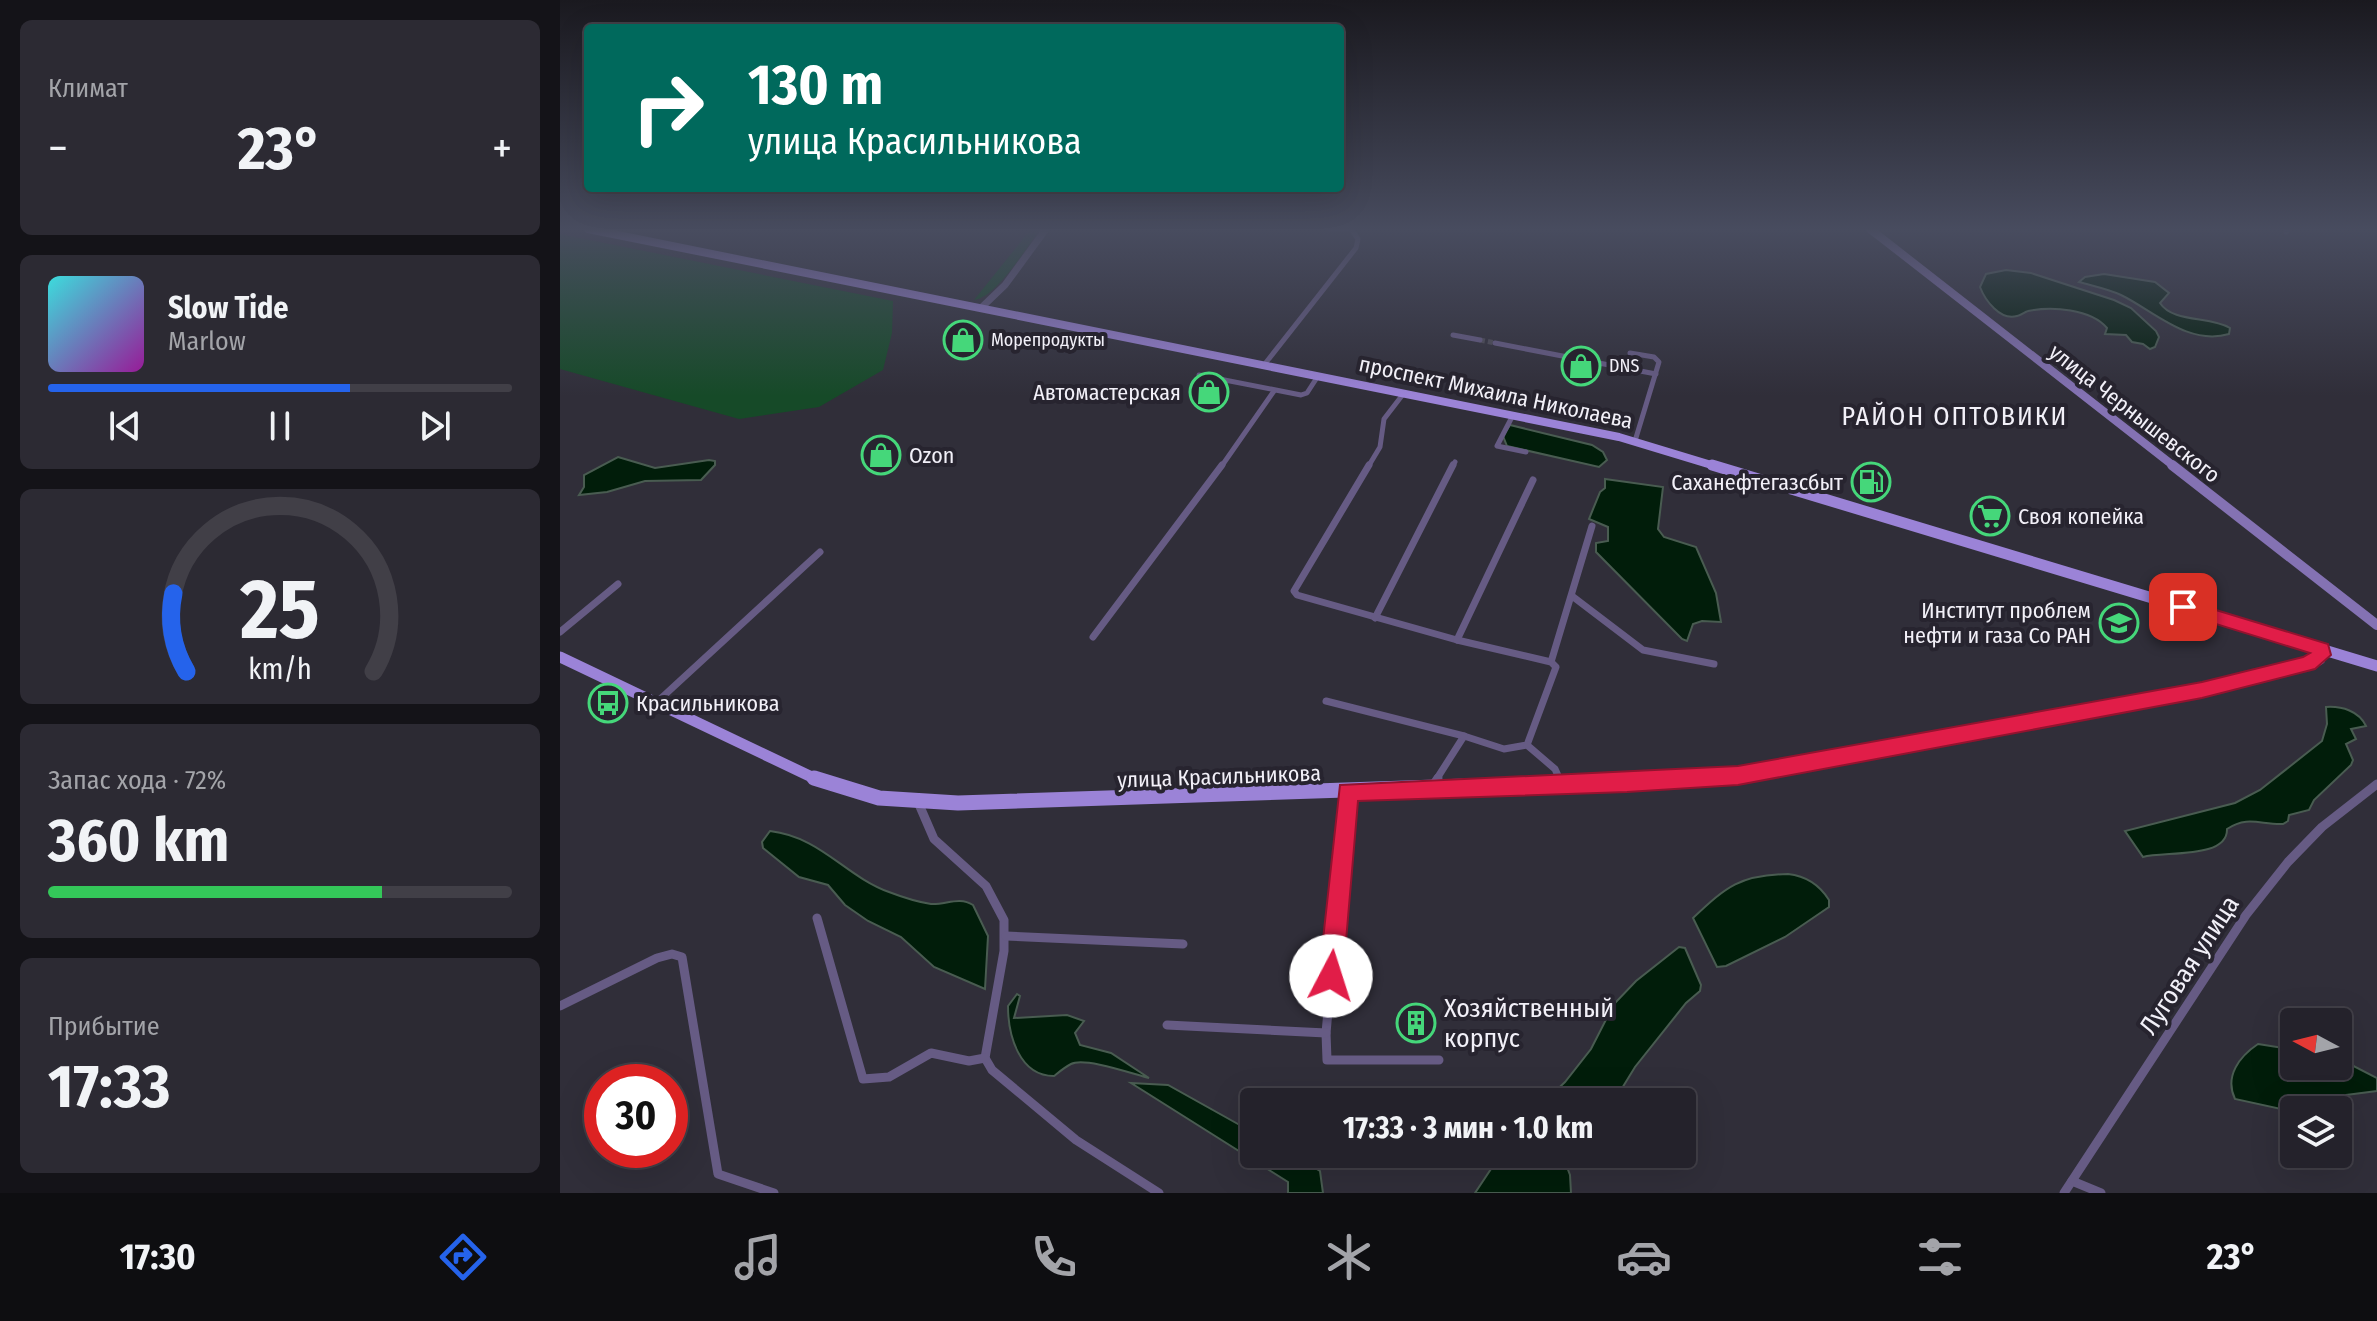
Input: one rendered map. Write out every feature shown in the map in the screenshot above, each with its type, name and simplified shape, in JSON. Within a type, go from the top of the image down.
[{"type":"main road","name":"проспект Михаила Николаева","points":[[865,285],[1635,441],[2377,666]]},
{"type":"main road","name":"улица Чернышевского","points":[[1941,285],[2377,625]]},
{"type":"main road","name":"улица Красильникова","points":[[560,657],[820,781],[879,798],[918,802],[1348,792],[1711,778],[1759,772],[2202,690],[2315,662],[2320,659],[2321,649]]},
{"type":"street","points":[[981,308],[1005,285]]},
{"type":"street","points":[[1264,365],[1327,285]]},
{"type":"street","points":[[1453,335],[1480,340]]},
{"type":"street","points":[[1495,343],[1656,374]]},
{"type":"street","points":[[1630,353],[1659,359],[1635,441]]},
{"type":"street","points":[[1199,375],[1301,395],[1307,393],[1318,376]]},
{"type":"street","points":[[1093,637],[1165,538],[1222,468],[1274,391]]},
{"type":"street","points":[[1404,393],[1384,419],[1380,447],[1294,591],[1297,595],[1375,618],[1551,662]]},
{"type":"street","points":[[1513,415],[1497,446],[1526,452]]},
{"type":"street","points":[[1375,618],[1455,462]]},
{"type":"street","points":[[1457,640],[1533,480]]},
{"type":"street","points":[[1326,701],[1464,736],[1506,750],[1519,750],[1527,745],[1556,673],[1551,662],[1592,526]]},
{"type":"street","points":[[657,702],[820,552]]},
{"type":"street","points":[[560,632],[618,584]]},
{"type":"street","points":[[1572,596],[1643,650],[1714,664]]},
{"type":"street","points":[[1431,789],[1464,736]]},
{"type":"street","points":[[1527,745],[1555,769],[1561,785]]},
{"type":"street","name":"Луговая улица","points":[[2064,1193],[2246,915],[2288,862],[2322,827],[2377,784]]},
{"type":"street","points":[[1348,792],[1326,1033],[1327,1060],[1439,1060]]},
{"type":"street","points":[[918,802],[934,839],[978,877],[994,897],[1004,920],[1006,936],[985,1058],[992,1070],[1076,1140],[1159,1193]]},
{"type":"street","points":[[817,918],[863,1079],[873,1082],[888,1077],[931,1053],[969,1061],[985,1058]]},
{"type":"street","points":[[1006,936],[1183,944]]},
{"type":"street","points":[[560,1006],[657,958],[672,954],[682,957],[718,1174],[774,1193]]},
{"type":"street","points":[[1167,1025],[1326,1033]]},
{"type":"street","points":[[2072,1181],[2101,1193]]},
{"type":"green space","points":[[560,285],[812,285],[893,301],[892,333],[883,370],[819,407],[739,419],[560,369]]},
{"type":"green space","points":[[986,285],[998,285],[983,297],[974,300]]},
{"type":"shaded area","points":[[2067,285],[2131,308],[2159,337],[2155,347],[2150,349],[2132,342],[2126,335],[2105,334],[2107,328],[2100,322],[2070,310],[2028,311],[2011,317],[1989,303],[1980,287]]},
{"type":"shaded area","points":[[2089,285],[2158,285],[2169,293],[2160,303],[2166,309],[2183,317],[2222,324],[2230,328],[2229,334],[2199,335],[2186,331],[2106,289]]},
{"type":"shaded area","points":[[1510,425],[1592,445],[1603,452],[1607,460],[1599,467],[1507,446],[1503,436]]},
{"type":"shaded area","points":[[618,457],[655,468],[709,460],[715,461],[715,465],[701,480],[645,481],[607,492],[579,495],[584,487],[584,475]]},
{"type":"shaded area","points":[[1605,479],[1663,487],[1658,529],[1664,537],[1696,547],[1716,593],[1721,622],[1693,624],[1687,641],[1682,639],[1596,552],[1596,543],[1608,541],[1608,527],[1589,519],[1600,492],[1605,488]]},
{"type":"shaded area","points":[[2326,707],[2349,710],[2366,726],[2351,729],[2356,739],[2346,744],[2353,760],[2351,765],[2314,800],[2309,810],[2289,815],[2288,821],[2283,824],[2242,822],[2227,829],[2225,839],[2207,849],[2143,857],[2125,831],[2235,803],[2260,790],[2322,741],[2327,724]]},
{"type":"shaded area","points":[[770,831],[804,841],[859,877],[894,894],[931,904],[958,901],[973,905],[988,936],[985,989],[934,967],[901,937],[868,921],[845,905],[828,885],[799,877],[763,848],[762,842]]},
{"type":"shaded area","points":[[1788,874],[1806,879],[1821,889],[1829,900],[1829,907],[1785,937],[1726,966],[1717,967],[1693,918],[1735,884],[1758,877]]},
{"type":"shaded area","points":[[1679,947],[1685,948],[1701,985],[1700,991],[1686,1003],[1622,1088],[1559,1088],[1591,1049],[1614,1004],[1636,981]]},
{"type":"shaded area","points":[[1017,994],[1020,996],[1014,1018],[1067,1015],[1084,1021],[1075,1033],[1080,1045],[1111,1053],[1149,1078],[1078,1062],[1054,1076],[1032,1069],[1018,1052],[1010,1029],[1008,1006]]},
{"type":"shaded area","points":[[2258,1044],[2280,1048],[2280,1080],[2352,1080],[2352,1065],[2377,1078],[2377,1091],[2344,1096],[2280,1096],[2280,1109],[2235,1099],[2231,1082],[2245,1054]]},
{"type":"shaded area","points":[[1131,1083],[1168,1085],[1240,1125],[1240,1152]]},
{"type":"shaded area","points":[[1266,1168],[1315,1168],[1320,1171],[1323,1193],[1288,1193],[1288,1182]]},
{"type":"shaded area","points":[[1492,1168],[1567,1168],[1570,1175],[1571,1193],[1475,1193]]},
{"type":"tunnel","points":[[1480,340],[1495,343]]},
{"type":"place","name":"Морепродукты","points":[[963,340]]},
{"type":"place","name":"DNS","points":[[1581,366]]},
{"type":"place","name":"Автомастерская","points":[[1209,392]]},
{"type":"place","name":"Ozon","points":[[881,455]]},
{"type":"place","name":"Саханефтегазсбыт","points":[[1871,482]]},
{"type":"place","name":"Своя копейка","points":[[1990,516]]},
{"type":"place","name":"Институт проблем нефти и газа Со РАН","points":[[2119,623]]},
{"type":"place","name":"Красильникова","points":[[608,703]]},
{"type":"place","name":"Хозяйственный корпус","points":[[1416,1023]]},
{"type":"district","name":"РАЙОН ОПТОВИКИ","points":[[1955,416]]},
{"type":"route","points":[[1331,976],[1348,792],[1627,783],[1738,776],[2202,690],[2315,662],[2322,655],[2321,649],[2183,607]]}]
